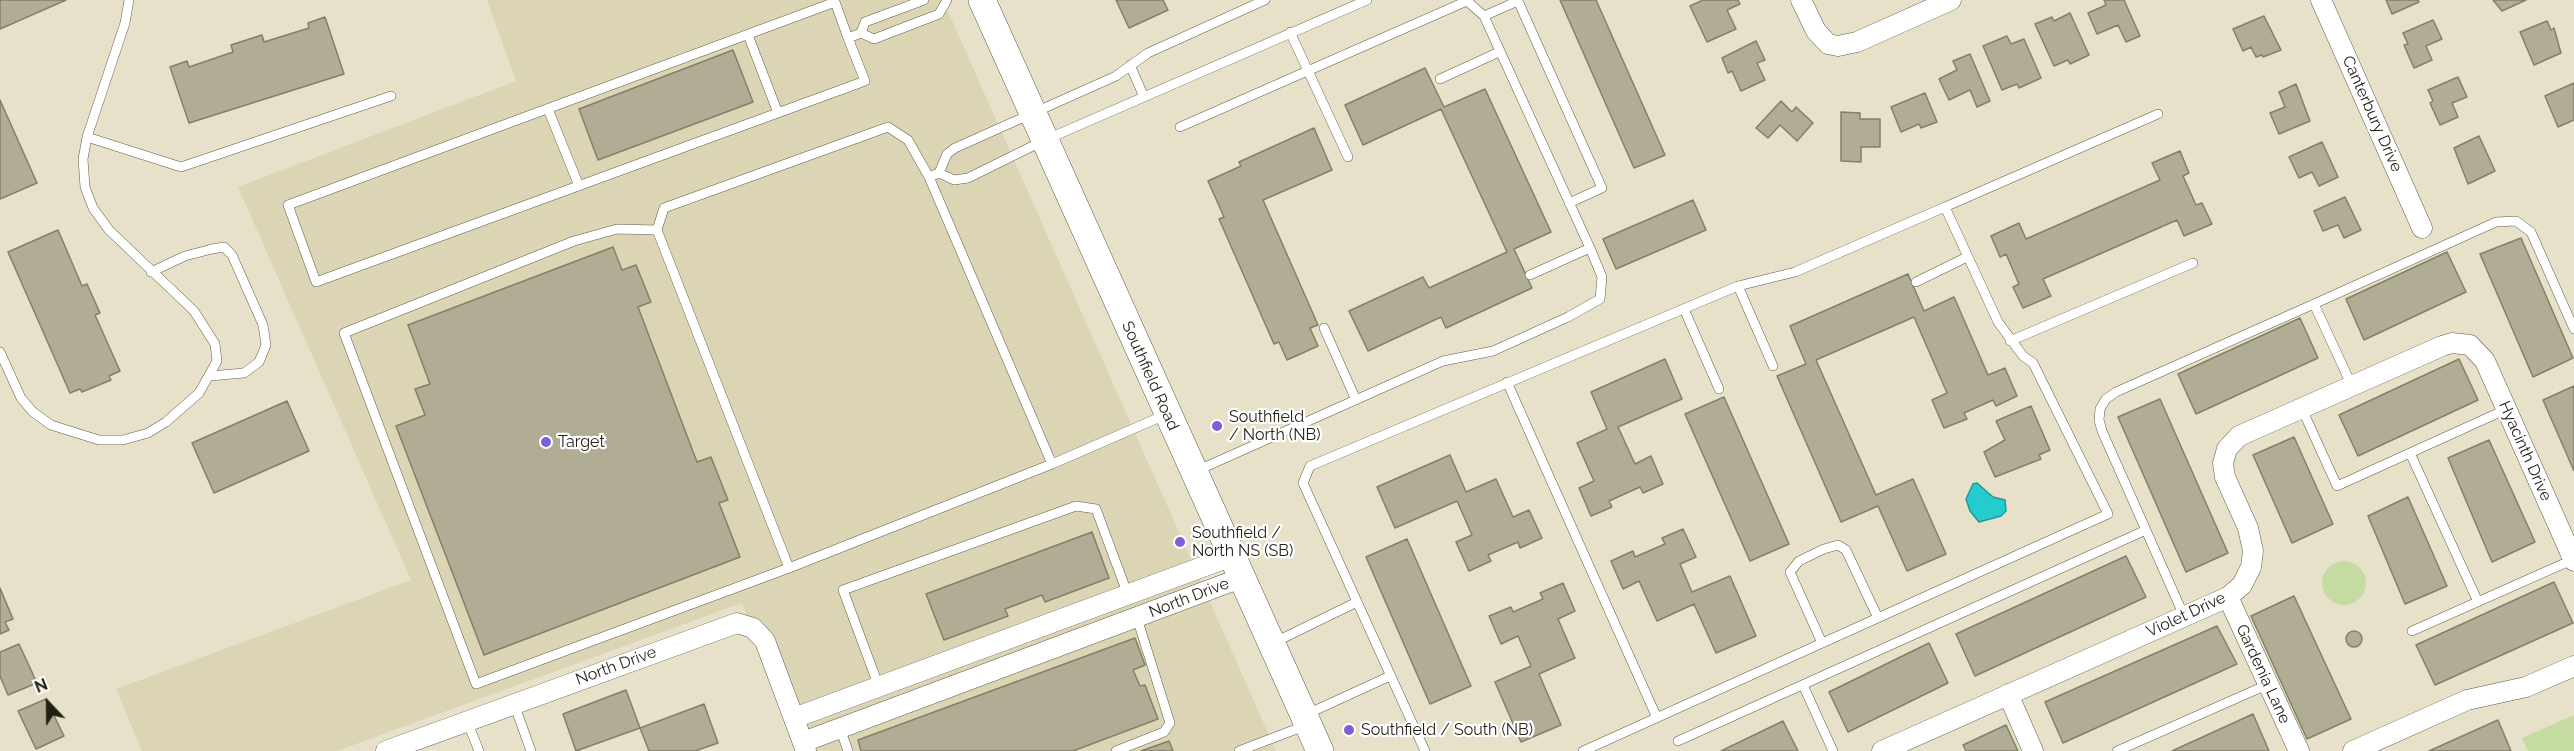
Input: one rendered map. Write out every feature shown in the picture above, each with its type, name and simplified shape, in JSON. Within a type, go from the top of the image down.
[{"type":"main road","name":"Southfield Road","points":[[982,0],[1320,751]]},
{"type":"street","points":[[1801,0],[1816,32],[1828,44],[1838,46],[1848,45],[1951,0]]},
{"type":"street","name":"Canterbury Drive","points":[[2321,0],[2422,228]]},
{"type":"street","name":"Violet Drive","points":[[1882,751],[2228,597],[2242,585],[2251,567],[2253,551],[2248,528],[2225,477],[2223,463],[2227,448],[2239,436],[2442,346],[2452,343],[2469,345]]},
{"type":"street","name":"Hyacinth Drive","points":[[2469,345],[2485,361],[2574,560]]},
{"type":"street","name":"North Drive","points":[[794,718],[1128,595],[1237,567]]},
{"type":"street","name":"North Drive","points":[[386,751],[737,623],[753,628],[765,641],[804,746],[840,728],[1137,618],[1237,567]]},
{"type":"street","name":"North Drive","points":[[1128,595],[1137,618]]},
{"type":"street","name":"Gardenia Lane","points":[[2228,597],[2299,751]]},
{"type":"street","points":[[2353,751],[2466,700],[2526,687],[2574,666]]},
{"type":"street","points":[[879,687],[887,711]]},
{"type":"street","points":[[2008,694],[2033,751]]},
{"type":"lane","points":[[0,352],[21,398],[33,412],[51,425],[99,441],[123,441],[148,434],[186,406],[210,376],[217,361],[214,344],[194,311],[109,230],[93,208],[85,187],[83,159],[87,137],[125,23],[129,0]]},
{"type":"lane","points":[[861,33],[865,22],[924,0]]},
{"type":"lane","points":[[848,38],[861,33],[874,39],[939,14],[946,0]]},
{"type":"lane","points":[[929,177],[939,173],[947,154],[955,148],[1116,76],[1148,53],[1265,0]]},
{"type":"lane","points":[[939,173],[954,180],[968,178],[1045,140],[1366,0]]},
{"type":"lane","points":[[1180,127],[1466,0],[1484,16],[1602,277],[1600,299],[1568,317],[1493,351],[1443,361],[1194,472]]},
{"type":"lane","points":[[1484,16],[1518,1],[1602,189],[1569,203]]},
{"type":"lane","points":[[835,2],[848,38],[865,81],[316,282],[288,205],[835,2]]},
{"type":"lane","points":[[1290,32],[1348,157]]},
{"type":"lane","points":[[748,35],[777,113]]},
{"type":"lane","points":[[1440,79],[1499,52]]},
{"type":"lane","points":[[1130,65],[1144,97]]},
{"type":"lane","points":[[87,137],[181,167],[391,96]]},
{"type":"lane","points":[[548,109],[579,186]]},
{"type":"lane","points":[[1425,751],[1303,483],[1310,466],[1738,286],[1795,272],[2158,114]]},
{"type":"lane","points":[[789,568],[657,230],[664,208],[888,127],[908,140],[929,177],[1052,464]]},
{"type":"lane","points":[[1583,751],[2108,514],[2033,363],[2023,356],[2010,341],[1998,322],[1945,207]]},
{"type":"lane","points":[[2184,616],[2098,420],[2100,409],[2106,399],[2116,392],[2506,219],[2524,225],[2531,232],[2574,329]]},
{"type":"lane","points":[[657,230],[617,229],[574,241],[344,333],[476,684],[789,568],[1052,464],[1167,414]]},
{"type":"lane","points":[[151,272],[185,256],[212,249],[224,247],[232,255],[263,325],[266,345],[259,362],[244,373],[210,376]]},
{"type":"lane","points":[[1530,275],[1590,248]]},
{"type":"lane","points":[[1916,282],[1967,257]]},
{"type":"lane","points":[[2010,341],[2193,263]]},
{"type":"lane","points":[[1738,286],[1773,366]]},
{"type":"lane","points":[[2314,304],[2352,386]]},
{"type":"lane","points":[[1684,309],[1719,389]]},
{"type":"lane","points":[[1324,328],[1356,400]]},
{"type":"lane","points":[[1507,382],[1657,718]]},
{"type":"lane","points":[[2302,409],[2337,486],[2507,409]]},
{"type":"lane","points":[[2410,453],[2478,602]]},
{"type":"lane","points":[[879,687],[843,590],[1076,506],[1096,509],[1128,595]]},
{"type":"lane","points":[[1677,741],[2146,530]]},
{"type":"lane","points":[[1822,643],[1790,572],[1799,561],[1824,549],[1838,544],[1846,550],[1878,618]]},
{"type":"lane","points":[[2412,631],[2574,560]]},
{"type":"lane","points":[[1271,644],[1357,602]]},
{"type":"lane","points":[[1116,751],[1164,732],[1170,723],[1137,618]]},
{"type":"lane","points":[[1239,751],[1306,720],[1390,676]]},
{"type":"lane","points":[[2117,751],[2269,684]]},
{"type":"lane","points":[[1803,685],[1833,751]]},
{"type":"lane","points":[[513,704],[531,751]]},
{"type":"lane","points":[[467,721],[479,751]]},
{"type":"lane","points":[[840,728],[848,751]]},
{"type":"shaded area","points":[[487,0],[943,0],[1276,751],[797,751],[742,603],[337,751],[142,751],[116,689],[411,580],[238,187],[516,81]]},
{"type":"green space","points":[[2344,561],[2359,568],[2366,583],[2359,598],[2344,605],[2329,598],[2322,583],[2329,568]]},
{"type":"green space","points":[[2574,715],[2574,751],[2528,751],[2522,738]]},
{"type":"water","points":[[1977,483],[1993,497],[2005,500],[2006,511],[2001,516],[1979,522],[1970,511],[1966,499],[1973,484]]},
{"type":"building","points":[[0,0],[66,0],[0,29]]},
{"type":"building","points":[[1116,0],[1163,0],[1168,10],[1129,28]]},
{"type":"building","points":[[1560,0],[1596,0],[1665,155],[1634,168]]},
{"type":"building","points":[[1703,0],[1738,0],[1740,4],[1727,10],[1736,29],[1707,42],[1690,6]]},
{"type":"building","points":[[2104,0],[2124,0],[2140,36],[2126,42],[2118,25],[2097,34],[2088,13],[2106,5]]},
{"type":"building","points":[[2386,0],[2418,0],[2419,2],[2392,14]]},
{"type":"building","points":[[2493,0],[2526,0],[2502,11]]},
{"type":"building","points":[[2070,13],[2089,55],[2070,64],[2068,60],[2054,66],[2035,24],[2052,17],[2054,21]]},
{"type":"building","points":[[2264,16],[2281,50],[2263,57],[2262,55],[2256,57],[2251,47],[2243,51],[2233,29]]},
{"type":"building","points":[[325,17],[344,74],[189,123],[170,67],[187,61],[189,67],[233,52],[231,45],[262,35],[264,42],[309,28],[308,23]]},
{"type":"building","points":[[2433,20],[2442,39],[2426,46],[2432,60],[2414,68],[2404,45],[2408,44],[2403,33]]},
{"type":"building","points":[[2547,21],[2551,30],[2554,28],[2561,53],[2534,65],[2520,32]]},
{"type":"building","points":[[2007,36],[2011,44],[2024,39],[2041,78],[2019,88],[2017,84],[2002,90],[1983,46]]},
{"type":"building","points":[[1756,41],[1765,60],[1757,63],[1765,80],[1741,91],[1732,71],[1728,73],[1722,58]]},
{"type":"building","points":[[733,50],[753,102],[598,160],[579,109]]},
{"type":"building","points":[[1970,54],[1990,101],[1977,107],[1970,90],[1949,100],[1939,79],[1957,70],[1953,61]]},
{"type":"building","points":[[1425,68],[1444,107],[1485,89],[1551,232],[1514,249],[1532,288],[1446,328],[1441,317],[1368,351],[1349,311],[1423,277],[1429,288],[1507,252],[1441,109],[1363,145],[1345,105]]},
{"type":"building","points":[[2458,77],[2467,97],[2452,103],[2458,117],[2440,125],[2430,103],[2433,101],[2428,90]]},
{"type":"building","points":[[2574,83],[2574,120],[2558,127],[2545,96]]},
{"type":"building","points":[[2296,84],[2310,121],[2279,134],[2270,113],[2285,107],[2279,92]]},
{"type":"building","points":[[1925,93],[1937,122],[1921,128],[1919,124],[1901,132],[1891,107]]},
{"type":"building","points":[[0,100],[37,183],[0,199]]},
{"type":"building","points":[[1781,101],[1792,112],[1796,107],[1813,123],[1797,141],[1780,125],[1768,138],[1756,128]]},
{"type":"building","points":[[1841,112],[1860,113],[1860,119],[1880,119],[1880,147],[1861,147],[1861,162],[1841,161]]},
{"type":"building","points":[[1314,128],[1332,170],[1263,200],[1318,325],[1310,328],[1318,346],[1287,360],[1279,342],[1274,344],[1219,219],[1224,217],[1208,181],[1241,166],[1239,162]]},
{"type":"building","points":[[2479,136],[2495,171],[2468,184],[2454,148]]},
{"type":"building","points":[[2322,142],[2338,177],[2319,186],[2312,172],[2299,178],[2289,157]]},
{"type":"building","points":[[2180,151],[2189,173],[2183,176],[2196,205],[2202,203],[2212,224],[2184,236],[2177,220],[2043,279],[2051,296],[2023,308],[2013,287],[2019,284],[2006,254],[2000,257],[1991,236],[2019,223],[2026,239],[2160,180],[2152,163]]},
{"type":"building","points":[[2345,197],[2361,230],[2344,238],[2338,225],[2323,231],[2314,211]]},
{"type":"building","points":[[1693,200],[1706,230],[1616,269],[1603,239]]},
{"type":"building","points":[[58,230],[82,286],[87,284],[100,313],[95,315],[120,371],[109,376],[111,380],[82,392],[80,389],[70,393],[8,252]]},
{"type":"building","points":[[2521,238],[2573,358],[2533,377],[2480,254]]},
{"type":"building","name":"Target","points":[[613,247],[622,270],[636,265],[651,302],[638,307],[697,462],[711,457],[728,500],[719,503],[740,557],[484,655],[396,426],[425,415],[415,389],[430,384],[408,325]]},
{"type":"building","points":[[2447,252],[2466,292],[2364,340],[2346,299]]},
{"type":"building","points":[[1908,274],[1924,311],[1954,297],[1988,375],[2005,368],[2017,396],[1996,406],[1993,400],[1964,413],[1967,419],[1944,428],[1932,400],[1947,393],[1914,317],[1816,360],[1876,495],[1913,479],[1946,554],[1907,571],[1878,506],[1841,522],[1777,376],[1806,364],[1790,326]]},
{"type":"building","points":[[2300,318],[2318,358],[2196,414],[2178,374]]},
{"type":"building","points":[[1665,359],[1682,399],[1618,427],[1635,464],[1651,456],[1663,484],[1643,493],[1640,487],[1609,501],[1612,507],[1591,516],[1579,488],[1594,481],[1577,443],[1607,429],[1591,392]]},
{"type":"building","points":[[2459,359],[2478,400],[2358,456],[2339,415]]},
{"type":"building","points":[[2574,386],[2574,471],[2543,400]]},
{"type":"building","points":[[1724,397],[1789,544],[1750,561],[1685,414]]},
{"type":"building","points":[[2160,399],[2228,553],[2186,572],[2118,417]]},
{"type":"building","points":[[287,401],[309,451],[214,493],[192,443]]},
{"type":"building","points":[[2031,406],[2050,450],[2039,455],[2041,459],[1995,477],[1984,452],[2005,440],[1996,421]]},
{"type":"building","points":[[2294,437],[2333,524],[2292,543],[2253,455]]},
{"type":"building","points":[[2489,440],[2535,542],[2492,562],[2448,458]]},
{"type":"building","points":[[1450,455],[1466,492],[1496,479],[1513,517],[1529,510],[1542,538],[1520,548],[1518,542],[1488,555],[1491,561],[1469,571],[1456,542],[1472,535],[1457,501],[1395,528],[1377,487]]},
{"type":"building","points":[[2408,497],[2447,586],[2405,604],[2368,516]]},
{"type":"building","points":[[1683,529],[1696,557],[1680,564],[1692,592],[1730,576],[1756,636],[1716,653],[1694,604],[1657,621],[1639,581],[1623,589],[1611,561],[1633,551],[1635,557],[1665,544],[1662,538]]},
{"type":"building","points":[[1092,532],[1109,578],[1045,602],[1042,595],[1005,609],[1008,616],[944,640],[926,594]]},
{"type":"building","points":[[1407,539],[1471,686],[1430,704],[1366,557]]},
{"type":"building","points":[[2126,556],[2146,597],[1975,676],[1956,634]]},
{"type":"building","points":[[2554,582],[2573,623],[2435,685],[2416,645]]},
{"type":"building","points":[[1563,583],[1575,611],[1558,619],[1575,658],[1539,674],[1561,725],[1521,742],[1495,682],[1531,666],[1518,636],[1501,644],[1489,616],[1511,607],[1513,612],[1543,599],[1540,593]]},
{"type":"building","points":[[0,588],[13,619],[5,622],[9,630],[0,634]]},
{"type":"building","points":[[2294,596],[2351,719],[2307,739],[2251,616]]},
{"type":"building","points":[[2217,626],[2237,664],[2063,743],[2045,702]]},
{"type":"building","points":[[2351,631],[2357,631],[2362,639],[2360,645],[2351,647],[2346,642],[2346,636]]},
{"type":"building","points":[[1135,638],[1145,665],[1133,670],[1140,686],[1145,685],[1158,719],[1073,751],[861,751],[858,740]]},
{"type":"building","points":[[1929,643],[1948,683],[1848,732],[1829,692]]},
{"type":"building","points":[[19,644],[37,683],[8,695],[0,676],[0,652]]},
{"type":"building","points":[[626,690],[640,728],[576,751],[563,714]]},
{"type":"building","points":[[46,699],[64,736],[36,749],[18,711]]},
{"type":"building","points":[[704,704],[718,743],[695,751],[649,751],[640,728]]},
{"type":"building","points":[[2253,714],[2269,751],[2172,751]]},
{"type":"building","points":[[2498,720],[2511,751],[2429,751]]},
{"type":"building","points":[[1783,721],[1798,751],[1721,751]]},
{"type":"building","points":[[2006,725],[2018,751],[1966,751],[1963,745]]},
{"type":"building","points":[[1169,741],[1173,751],[1141,751]]},
{"type":"place","name":"Southfield / North (NB)","points":[[1217,426]]},
{"type":"place","name":"Target","points":[[546,442]]},
{"type":"place","name":"Southfield / North NS (SB)","points":[[1180,542]]},
{"type":"place","name":"Southfield / South (NB)","points":[[1349,730]]}]
